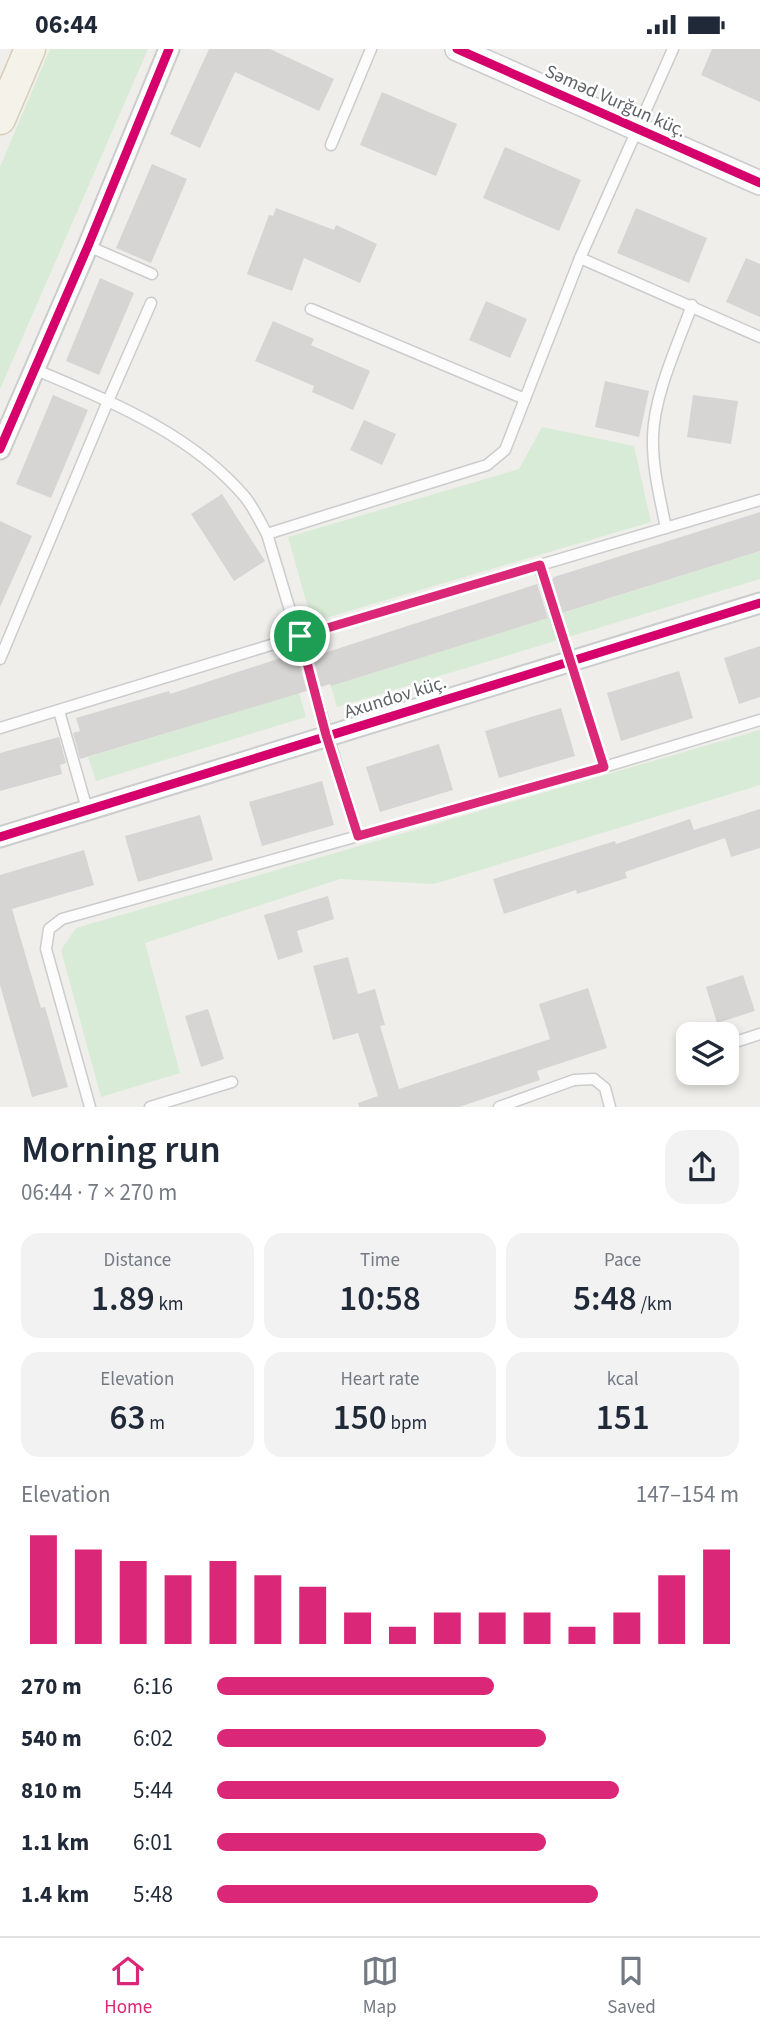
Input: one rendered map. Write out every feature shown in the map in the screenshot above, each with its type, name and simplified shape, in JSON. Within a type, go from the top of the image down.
[{"type":"main road","points":[[0,119],[30,49]]},
{"type":"street","points":[[0,450],[169,49]]},
{"type":"street","name":"Səməd Vurğun küç.","points":[[457,49],[760,183]]},
{"type":"street","name":"Axundov küç.","points":[[0,837],[760,603]]},
{"type":"lane","points":[[331,145],[371,49]]},
{"type":"lane","points":[[267,534],[487,465],[505,450],[580,258],[673,49]]},
{"type":"lane","points":[[88,246],[152,274]]},
{"type":"lane","points":[[580,258],[760,337]]},
{"type":"lane","points":[[0,659],[151,303]]},
{"type":"lane","points":[[666,528],[654,469],[653,434],[664,382],[692,305]]},
{"type":"lane","points":[[312,309],[525,399]]},
{"type":"lane","points":[[34,369],[108,401],[185,443],[210,462],[246,498],[267,534],[300,636],[326,735],[358,836]]},
{"type":"lane","points":[[0,728],[760,500]]},
{"type":"lane","points":[[540,565],[604,767]]},
{"type":"lane","points":[[60,711],[87,809]]},
{"type":"lane","points":[[90,1107],[46,949],[49,929],[62,919],[604,767],[760,720]]},
{"type":"lane","points":[[739,1041],[760,1034]]},
{"type":"lane","points":[[499,1107],[574,1080],[594,1079],[605,1088],[610,1107]]},
{"type":"lane","points":[[150,1107],[232,1082]]},
{"type":"green space","points":[[50,49],[148,49],[0,389],[0,167]]},
{"type":"green space","points":[[542,427],[634,446],[651,522],[312,622],[288,537],[519,469]]},
{"type":"green space","points":[[760,551],[760,579],[337,707],[331,686]]},
{"type":"green space","points":[[299,693],[306,717],[96,781],[88,757]]},
{"type":"green space","points":[[760,730],[760,785],[434,884],[340,879],[145,943],[180,1073],[101,1097],[61,950],[76,928]]},
{"type":"building","points":[[209,49],[270,49],[334,79],[319,111],[235,72],[200,148],[170,134]]},
{"type":"building","points":[[712,49],[760,49],[760,102],[701,75]]},
{"type":"building","points":[[382,92],[457,124],[436,176],[360,145]]},
{"type":"building","points":[[505,147],[581,180],[559,231],[483,198]]},
{"type":"building","points":[[152,164],[187,179],[151,263],[116,248]]},
{"type":"building","points":[[276,208],[334,230],[336,225],[377,244],[360,283],[304,258],[292,291],[247,274],[269,215],[273,216]]},
{"type":"building","points":[[636,208],[707,238],[689,283],[617,253]]},
{"type":"building","points":[[746,258],[760,264],[760,317],[726,302]]},
{"type":"building","points":[[100,278],[134,293],[99,375],[66,361]]},
{"type":"building","points":[[486,301],[527,319],[510,358],[469,340]]},
{"type":"building","points":[[273,321],[314,339],[311,345],[370,371],[353,410],[312,392],[314,386],[255,361]]},
{"type":"building","points":[[605,381],[649,391],[639,437],[595,427]]},
{"type":"building","points":[[53,395],[88,410],[51,498],[16,484]]},
{"type":"building","points":[[693,395],[738,401],[731,444],[687,437]]},
{"type":"building","points":[[364,420],[396,434],[382,465],[350,450]]},
{"type":"building","points":[[222,494],[265,561],[234,581],[191,514]]},
{"type":"building","points":[[760,512],[760,551],[562,613],[552,580],[554,577]]},
{"type":"building","points":[[0,521],[32,536],[0,607]]},
{"type":"building","points":[[537,584],[548,618],[321,687],[312,657]]},
{"type":"building","points":[[760,646],[760,697],[739,704],[724,658]]},
{"type":"building","points":[[287,656],[290,664],[298,661],[307,691],[80,759],[73,733],[80,731],[76,718],[169,691],[170,694]]},
{"type":"building","points":[[679,671],[693,718],[621,741],[607,693]]},
{"type":"building","points":[[561,708],[575,756],[499,778],[485,731]]},
{"type":"building","points":[[59,737],[66,763],[60,765],[62,774],[0,791],[0,753]]},
{"type":"building","points":[[439,744],[453,790],[380,812],[366,767]]},
{"type":"building","points":[[322,781],[334,825],[262,846],[249,802]]},
{"type":"building","points":[[760,809],[760,848],[731,857],[725,838],[625,872],[627,878],[577,894],[576,890],[504,914],[493,879],[615,841],[616,844],[690,819],[694,830]]},
{"type":"building","points":[[200,815],[213,860],[138,882],[125,836]]},
{"type":"building","points":[[84,850],[94,885],[12,909],[68,1087],[32,1097],[0,985],[0,875]]},
{"type":"building","points":[[328,896],[334,919],[297,931],[303,952],[278,960],[264,915]]},
{"type":"building","points":[[348,957],[358,994],[375,989],[385,1025],[380,1026],[399,1089],[550,1039],[539,1004],[588,988],[607,1048],[537,1071],[540,1080],[459,1107],[359,1107],[358,1103],[378,1096],[358,1033],[333,1040],[313,966]]},
{"type":"building","points":[[743,975],[755,1011],[717,1022],[706,987]]},
{"type":"building","points":[[208,1009],[224,1059],[201,1067],[185,1016]]},
{"type":"cycle path","points":[[0,449],[169,49]]},
{"type":"cycle path","points":[[457,49],[760,183]]},
{"type":"cycle path","points":[[0,837],[760,603]]},
{"type":"route","points":[[540,565],[604,767],[358,836],[326,735],[300,636],[540,565]]}]
